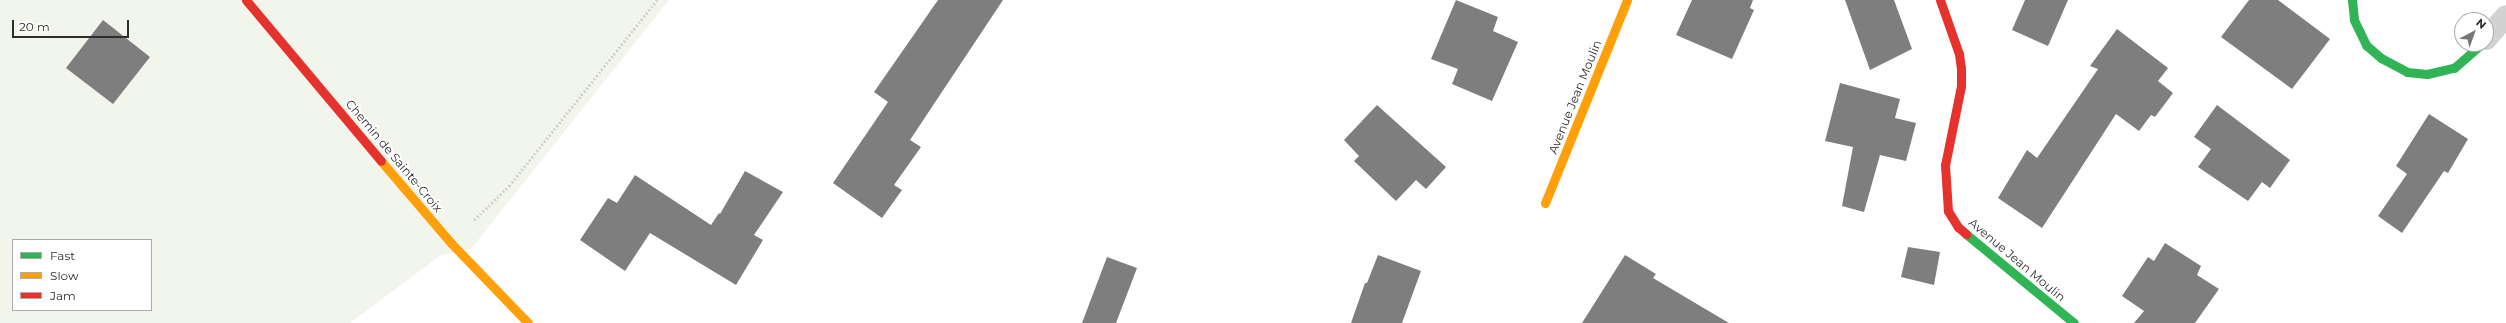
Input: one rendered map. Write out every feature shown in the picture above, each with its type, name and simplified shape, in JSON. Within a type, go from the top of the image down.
[{"type":"street","name":"Chemin de Sainte-Croix","points":[[246,0],[451,243],[528,323]]},
{"type":"street","name":"Avenue Jean Moulin","points":[[1545,203],[1627,0]]},
{"type":"street","name":"Avenue Jean Moulin","points":[[1940,0],[1959,54],[1961,68],[1961,86],[1945,165],[1948,211],[1958,227],[1972,241],[2074,323]]},
{"type":"street","points":[[2352,0],[2354,20],[2366,45],[2381,58],[2407,72],[2427,74],[2454,68],[2473,52]]},
{"type":"street","points":[[2494,30],[2506,16]]},
{"type":"path","points":[[451,243],[509,186],[657,0]]},
{"type":"shaded area","points":[[0,0],[669,0],[471,249],[441,255],[350,323],[0,323]]},
{"type":"building","points":[[938,0],[1003,0],[910,140],[921,147],[894,185],[902,190],[882,218],[833,183],[888,102],[874,92]]},
{"type":"building","points":[[1456,0],[1498,17],[1493,31],[1518,42],[1492,101],[1452,84],[1458,69],[1431,59]]},
{"type":"building","points":[[1692,0],[1753,0],[1750,8],[1754,10],[1732,59],[1676,35]]},
{"type":"building","points":[[1845,0],[1894,0],[1912,49],[1870,70]]},
{"type":"building","points":[[2025,0],[2068,0],[2048,46],[2012,30]]},
{"type":"building","points":[[2249,0],[2278,0],[2330,39],[2292,89],[2221,37]]},
{"type":"building","points":[[103,20],[150,57],[113,104],[66,68]]},
{"type":"building","points":[[2117,29],[2168,68],[2158,81],[2173,93],[2155,117],[2151,115],[2139,131],[2116,114],[2042,228],[1998,198],[2027,150],[2037,158],[2098,69],[2090,66]]},
{"type":"building","points":[[1840,83],[1900,99],[1895,118],[1916,123],[1906,161],[1880,155],[1864,212],[1842,206],[1853,147],[1825,141]]},
{"type":"building","points":[[1377,105],[1446,167],[1426,189],[1416,180],[1396,201],[1354,161],[1359,156],[1344,140]]},
{"type":"building","points":[[2217,105],[2290,160],[2270,188],[2262,182],[2248,201],[2198,167],[2211,149],[2194,137]]},
{"type":"building","points":[[2429,114],[2468,139],[2448,173],[2444,171],[2402,233],[2378,216],[2407,174],[2396,166]]},
{"type":"building","points":[[745,171],[783,192],[754,235],[763,240],[736,285],[650,233],[625,271],[580,240],[608,198],[617,203],[635,175],[711,225],[719,213],[720,214]]},
{"type":"building","points":[[2165,243],[2201,266],[2197,275],[2219,289],[2195,323],[2134,323],[2144,311],[2122,296],[2148,257],[2154,261]]},
{"type":"building","points":[[1908,247],[1940,252],[1934,285],[1901,277]]},
{"type":"building","points":[[1378,255],[1421,271],[1402,323],[1351,323],[1365,283],[1367,283]]},
{"type":"building","points":[[1625,255],[1656,274],[1653,278],[1729,323],[1582,323]]},
{"type":"building","points":[[1107,257],[1137,268],[1116,323],[1082,323]]},
{"type":"traffic: fast","points":[[2352,0],[2354,20],[2366,45],[2381,58],[2407,72],[2427,74],[2454,68],[2473,52]]},
{"type":"traffic: fast","points":[[1966,234],[2074,323]]},
{"type":"traffic: slow","points":[[1545,203],[1627,0]]},
{"type":"traffic: slow","points":[[381,161],[451,243],[528,323]]},
{"type":"traffic: jam","points":[[246,0],[381,161]]},
{"type":"traffic: jam","points":[[1940,0],[1959,54],[1961,68],[1961,86],[1945,165],[1948,211],[1958,227],[1966,234]]}]
